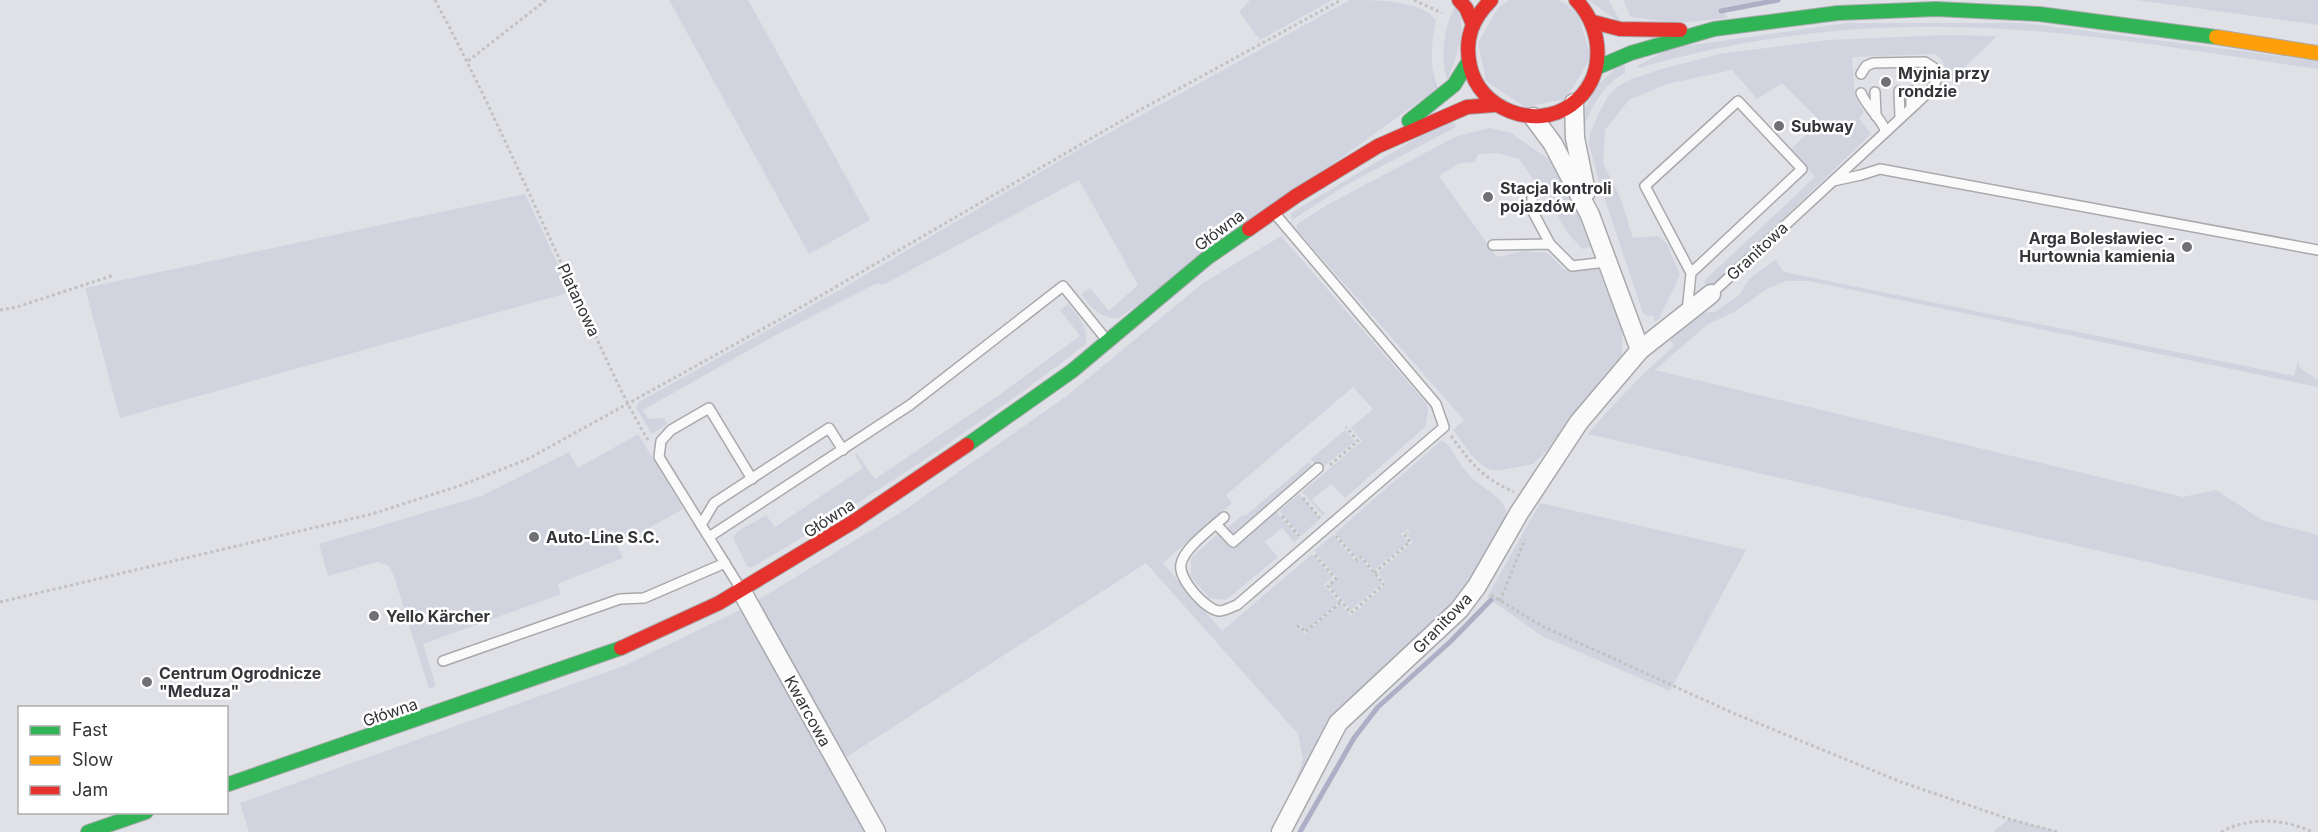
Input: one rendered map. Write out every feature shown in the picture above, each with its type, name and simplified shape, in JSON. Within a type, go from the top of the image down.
[{"type":"main road","points":[[1459,0],[1466,8],[1472,22]]},
{"type":"main road","points":[[1491,0],[1472,22],[1467,41],[1467,64],[1477,87],[1494,105],[1520,116],[1533,117],[1560,111],[1574,103],[1591,82],[1596,68],[1599,45],[1593,22],[1576,0]]},
{"type":"main road","points":[[1593,22],[1620,29],[1703,31],[1838,13],[1936,9],[1992,11],[2115,23],[2318,52]]},
{"type":"main road","points":[[1596,68],[1615,58],[1703,31]]},
{"type":"main road","name":"Główna","points":[[228,784],[622,648],[681,622],[741,590],[844,528],[1017,411],[1108,341],[1207,258],[1273,211],[1378,146],[1454,85],[1467,64]]},
{"type":"main road","name":"Główna","points":[[1378,146],[1467,107],[1494,105]]},
{"type":"main road","points":[[88,832],[143,814]]},
{"type":"street","points":[[1574,103],[1575,138],[1590,215],[1640,350]]},
{"type":"street","points":[[1533,117],[1553,144],[1590,215]]},
{"type":"street","name":"Granitowa","points":[[1281,832],[1338,723],[1459,610],[1477,586],[1524,505],[1580,422],[1640,350],[1711,294]]},
{"type":"street","name":"Kwarcowa","points":[[741,590],[876,832]]},
{"type":"lane","points":[[1898,62],[1899,73]]},
{"type":"lane","points":[[1861,74],[1866,66],[1873,63],[1898,62],[1911,62],[1911,72]]},
{"type":"lane","name":"Granitowa","points":[[1711,294],[1932,89],[1936,81],[1933,67],[1925,62],[1911,62]]},
{"type":"lane","points":[[1873,63],[1874,73]]},
{"type":"lane","points":[[1899,91],[1900,117]]},
{"type":"lane","points":[[1911,91],[1911,108]]},
{"type":"lane","points":[[1875,92],[1876,116]]},
{"type":"lane","points":[[1861,93],[1866,104],[1886,129],[1884,133]]},
{"type":"lane","points":[[1687,314],[1691,273],[1645,186],[1738,101],[1802,169],[1691,273]]},
{"type":"lane","points":[[1833,181],[1880,169],[2318,250]]},
{"type":"lane","points":[[1532,190],[1532,210],[1550,244],[1572,266],[1606,262]]},
{"type":"lane","points":[[1224,517],[1185,552],[1180,566],[1184,580],[1208,608],[1222,611],[1237,605],[1444,427],[1436,404],[1273,211]]},
{"type":"lane","points":[[1493,245],[1550,244]]},
{"type":"lane","points":[[709,537],[910,405],[1063,286],[1108,341]]},
{"type":"lane","points":[[741,590],[659,457],[661,441],[671,430],[709,408],[752,479]]},
{"type":"lane","points":[[701,525],[714,503],[829,428],[843,450]]},
{"type":"lane","points":[[1216,524],[1233,542],[1318,468]]},
{"type":"lane","points":[[443,660],[620,599],[644,598],[725,563]]},
{"type":"path","name":"Platanowa","points":[[435,0],[468,61],[628,404],[659,457]]},
{"type":"path","points":[[468,61],[546,0]]},
{"type":"path","points":[[0,602],[372,514],[507,469],[784,317],[1140,110],[1341,0]]},
{"type":"path","points":[[1414,0],[1443,14]]},
{"type":"path","points":[[0,310],[17,307],[114,275]]},
{"type":"path","points":[[1444,427],[1476,469],[1524,505],[1527,525],[1524,545],[1500,601]]},
{"type":"path","points":[[1374,573],[1410,542],[1404,534],[1407,532]]},
{"type":"path","points":[[1477,586],[1542,626],[1733,713],[1901,782],[2010,819],[2058,832]]},
{"type":"path","points":[[1297,627],[1299,626],[1305,632],[1341,602]]},
{"type":"path","points":[[2221,832],[2261,820],[2281,822],[2312,832]]},
{"type":"shaded area","points":[[669,0],[748,0],[870,220],[809,254]]},
{"type":"shaded area","points":[[1250,0],[1332,0],[1260,40],[1239,12]]},
{"type":"shaded area","points":[[1350,0],[1372,0],[1410,5],[1430,14],[1436,21],[1432,55],[1433,71],[1438,88],[1119,318],[1102,315],[1081,294],[1090,288],[1109,311],[1138,285],[1079,180],[885,284],[875,284],[776,335],[643,410],[648,419],[664,418],[667,424],[652,434],[636,408],[639,402],[843,288],[1078,150]]},
{"type":"shaded area","points":[[1509,0],[1558,0],[1578,14],[1591,57],[1566,99],[1525,107],[1486,81],[1478,43],[1498,8]]},
{"type":"shaded area","points":[[1588,0],[1609,0],[1621,23]]},
{"type":"shaded area","points":[[1623,0],[1778,0],[1722,10],[1728,18],[1677,23],[1631,17]]},
{"type":"shaded area","points":[[2137,0],[2318,0],[2318,25]]},
{"type":"shaded area","points":[[1455,6],[1461,23],[1460,43],[1447,81],[1443,52],[1448,24]]},
{"type":"shaded area","points":[[1847,23],[2024,23],[2318,61],[2318,69],[2087,36],[1994,28],[1948,27],[1831,31],[1753,42],[1639,68],[1637,66],[1671,48]]},
{"type":"shaded area","points":[[1945,35],[1997,36],[1937,94],[1944,67],[1943,62],[1935,54],[1852,57],[1855,96],[1864,113],[1859,118],[1871,134],[1713,286],[1706,286],[1704,281],[1815,177],[1791,149],[1820,121],[1782,83],[1757,99],[1732,70],[1667,84],[1629,100],[1605,130],[1603,163],[1620,197],[1633,238],[1658,236],[1667,244],[1680,275],[1659,319],[1655,322],[1653,315],[1648,317],[1643,313],[1599,182],[1589,144],[1590,133],[1600,111],[1608,96],[1617,87],[1629,80],[1665,68],[1719,54],[1828,40]]},
{"type":"shaded area","points":[[1625,59],[1625,73],[1603,91],[1582,131],[1579,118],[1599,84]]},
{"type":"shaded area","points":[[1452,117],[1456,127],[1348,184],[1292,220],[1291,213]]},
{"type":"shaded area","points":[[1490,128],[1511,133],[1547,158],[1552,158],[1575,205],[1590,247],[1582,249],[1567,232],[1519,159],[1499,153],[1478,154],[1475,162],[1459,163],[1439,176],[1497,257],[1524,251],[1547,253],[1565,270],[1598,269],[1622,329],[1622,353],[1619,363],[1585,401],[1543,455],[1533,464],[1502,470],[1491,470],[1472,456],[1453,430],[1464,420],[1297,230],[1297,224],[1327,205],[1457,136]]},
{"type":"shaded area","points":[[525,194],[571,292],[120,418],[85,288]]},
{"type":"shaded area","points":[[1281,236],[1427,404],[1425,427],[1345,498],[1331,484],[1312,500],[1325,514],[1323,516],[1302,492],[1362,441],[1351,428],[1373,409],[1353,387],[1226,495],[1232,503],[1163,563],[1222,631],[1312,554],[1333,578],[1324,585],[1339,602],[1306,631],[1300,624],[1296,628],[1298,630],[1300,628],[1305,634],[1340,604],[1351,616],[1387,584],[1378,573],[1413,542],[1407,534],[1410,532],[1407,529],[1401,534],[1408,542],[1374,570],[1361,555],[1357,558],[1335,533],[1442,440],[1468,474],[1501,501],[1506,510],[1503,524],[1462,593],[1442,616],[1345,704],[1293,789],[1303,759],[1298,734],[1146,563],[842,760],[755,602],[906,509],[1068,395],[1203,283]]},
{"type":"shaded area","points":[[1775,260],[1784,272],[2294,376],[2298,361],[2300,368],[2318,380],[2318,387],[1809,281],[1786,281],[1767,289],[1736,311],[1708,324],[1655,370],[2183,497],[2216,490],[2262,520],[2318,535],[2318,601],[1588,434],[1630,388],[1674,346],[1670,340],[1702,313],[1715,312],[1739,295],[1750,278]]},
{"type":"shaded area","points":[[1068,304],[1084,327],[1086,344],[1005,404],[880,489],[751,568],[747,566],[733,538],[738,531],[766,515],[775,527],[863,468],[855,455],[857,454],[875,479],[999,395],[1080,336],[1060,310]]},
{"type":"shaded area","points":[[1345,430],[1355,441],[1320,470],[1311,459]]},
{"type":"shaded area","points":[[638,434],[683,509],[617,546],[623,558],[557,584],[561,594],[423,644],[436,686],[429,689],[394,576],[388,565],[377,562],[328,576],[319,544],[481,496],[569,452],[578,468]]},
{"type":"shaded area","points":[[1309,462],[1314,468],[1233,536],[1227,528],[1243,515],[1245,516]]},
{"type":"shaded area","points":[[1299,494],[1320,519],[1301,536],[1279,511]]},
{"type":"shaded area","points":[[1540,503],[1746,550],[1670,691],[1542,636],[1487,597]]},
{"type":"shaded area","points":[[1275,510],[1299,538],[1294,542],[1282,528],[1265,542],[1278,557],[1226,600],[1209,598],[1191,577],[1191,558],[1219,533],[1232,548]]},
{"type":"shaded area","points":[[1333,535],[1356,562],[1360,558],[1382,583],[1351,610],[1329,585],[1337,578],[1314,551]]},
{"type":"shaded area","points":[[740,610],[747,615],[867,832],[249,832],[240,803],[626,665]]},
{"type":"shaded area","points":[[2009,819],[2058,832],[1993,832]]},
{"type":"waterway","points":[[1721,11],[1778,0]]},
{"type":"waterway","points":[[1300,832],[1354,738],[1378,707],[1451,641],[1491,600]]},
{"type":"traffic: fast","points":[[1596,68],[1631,53],[1714,29],[1838,13],[1936,9],[2039,14],[2216,37]]},
{"type":"traffic: fast","points":[[1409,121],[1454,85],[1467,64]]},
{"type":"traffic: fast","points":[[967,445],[1072,371],[1207,258],[1249,229]]},
{"type":"traffic: fast","points":[[228,784],[621,648]]},
{"type":"traffic: fast","points":[[88,832],[140,814]]},
{"type":"traffic: slow","points":[[2216,37],[2318,53]]},
{"type":"traffic: jam","points":[[1459,0],[1466,8],[1472,22]]},
{"type":"traffic: jam","points":[[1491,0],[1474,22],[1469,38],[1468,56],[1475,81],[1496,104],[1510,111],[1541,116],[1557,113],[1571,105],[1583,94],[1596,68],[1598,54],[1592,25],[1576,0]]},
{"type":"traffic: jam","points":[[1593,22],[1620,29],[1680,30]]},
{"type":"traffic: jam","points":[[1249,229],[1296,196],[1378,146],[1467,107],[1494,105]]},
{"type":"traffic: jam","points":[[621,648],[719,603],[853,522],[967,445]]},
{"type":"place","name":"Myjnia przy rondzie","points":[[1886,82]]},
{"type":"place","name":"Subway","points":[[1779,126]]},
{"type":"place","name":"Stacja kontroli pojazdów","points":[[1488,197]]},
{"type":"place","name":"Arga Bolesławiec - Hurtownia kamienia","points":[[2187,247]]},
{"type":"place","name":"Auto-Line S.C.","points":[[534,537]]},
{"type":"place","name":"Yello Kärcher","points":[[374,616]]},
{"type":"place","name":"Centrum Ogrodnicze \"Meduza\"","points":[[147,682]]}]
